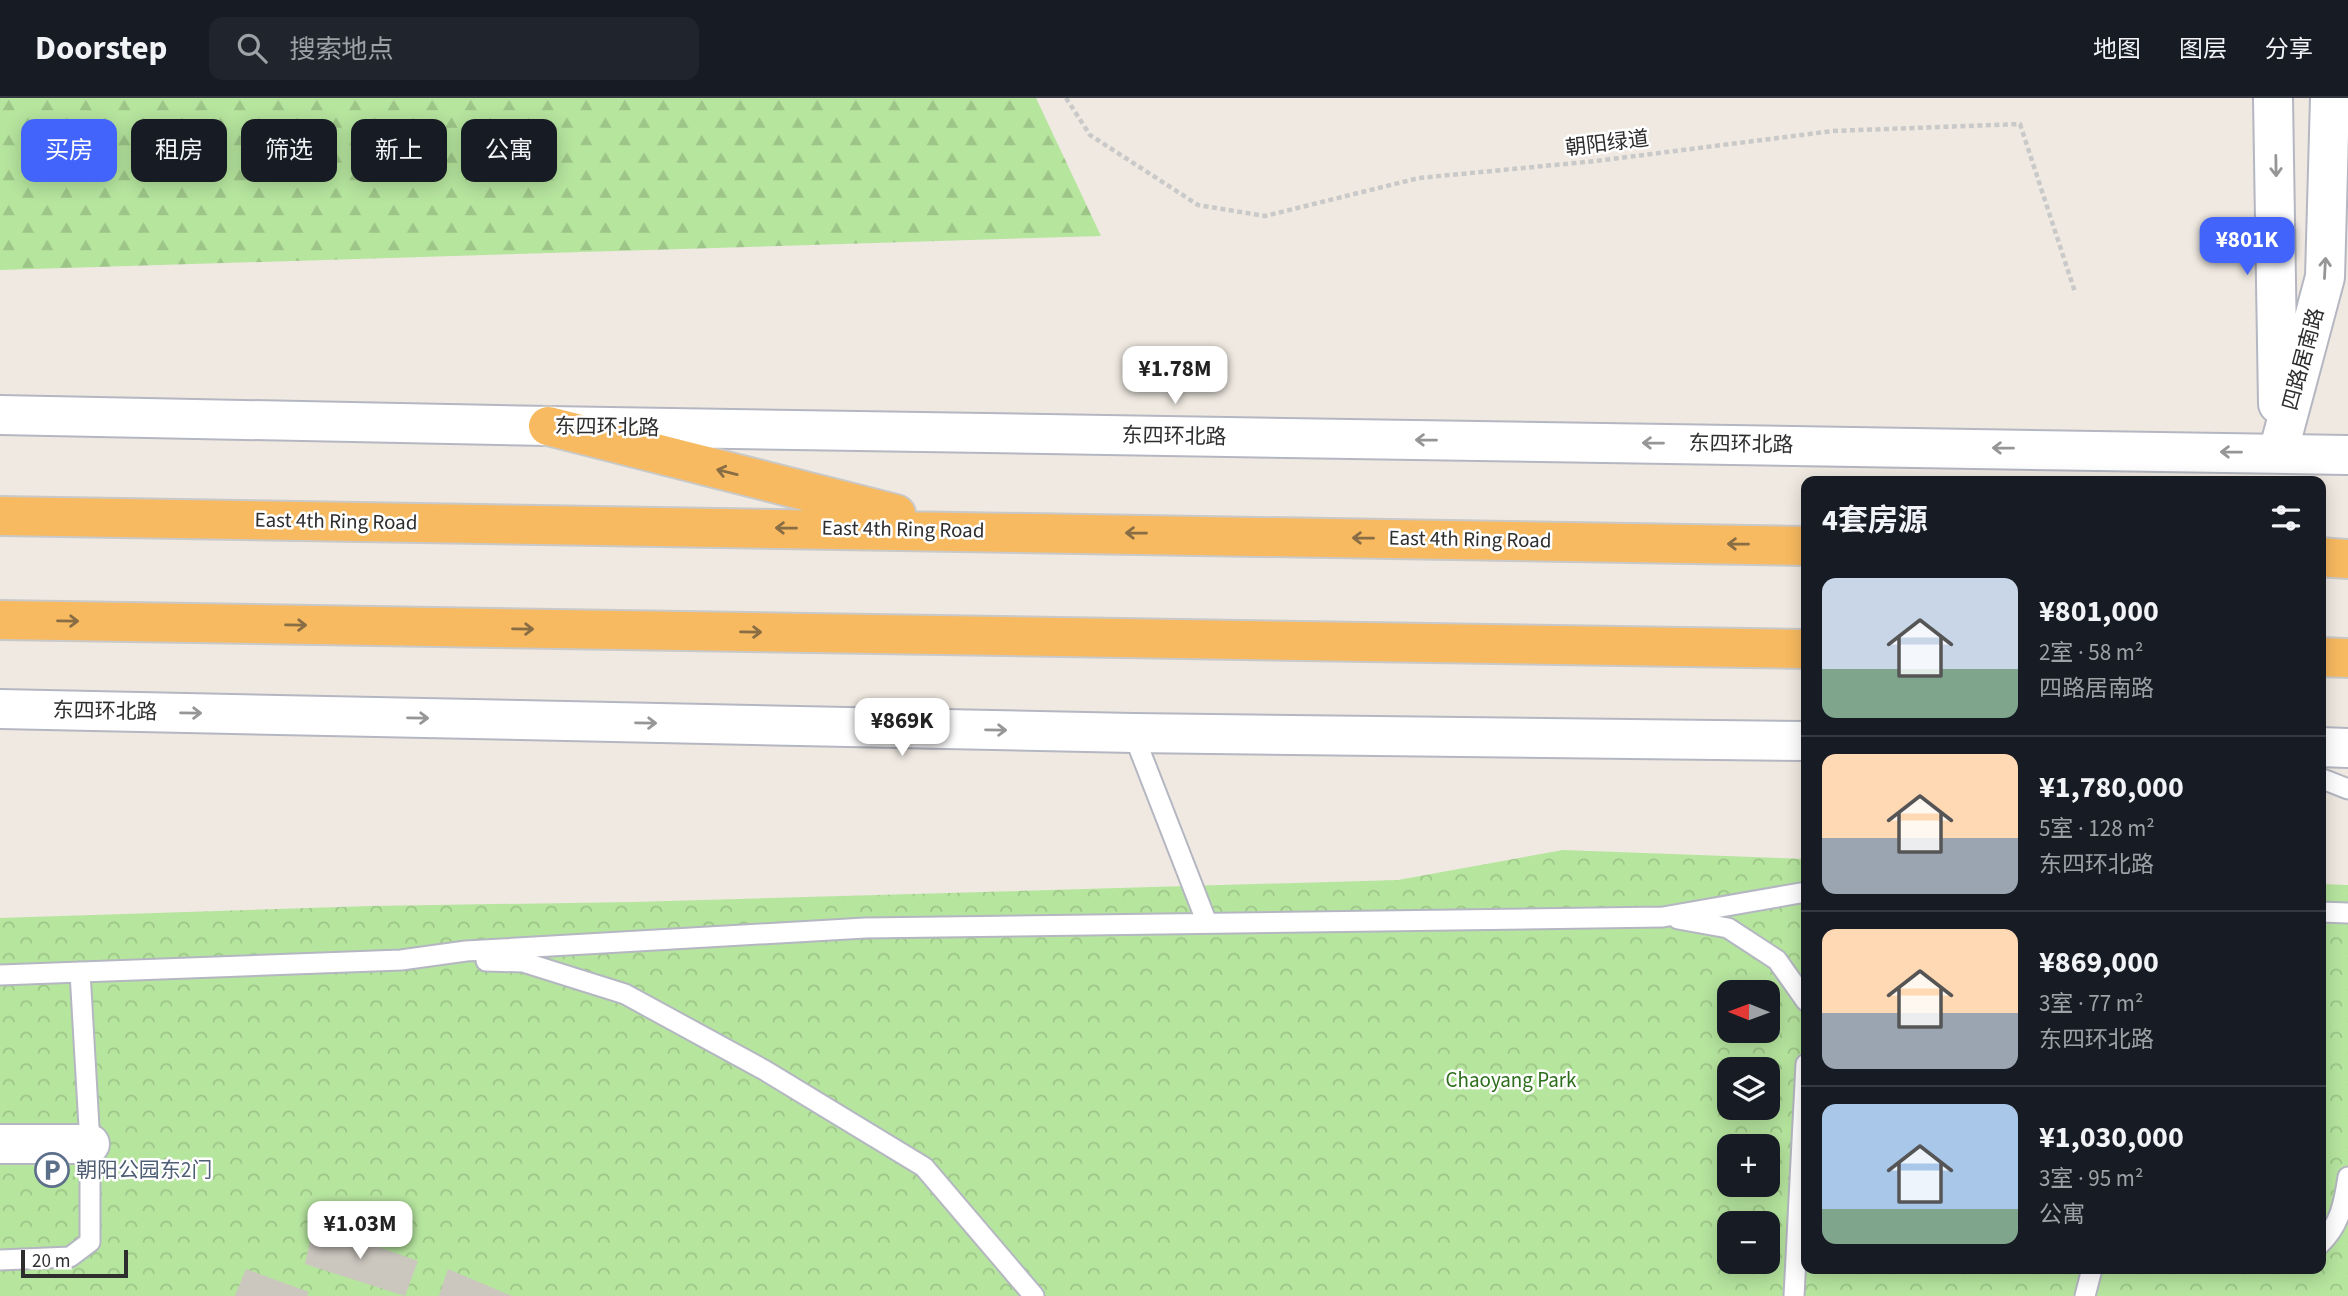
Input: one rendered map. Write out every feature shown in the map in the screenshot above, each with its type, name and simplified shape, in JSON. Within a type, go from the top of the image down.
[{"type":"highway","points":[[548,426],[960,530]]},
{"type":"highway","name":"East 4th Ring Road","points":[[0,516],[1801,546]]},
{"type":"highway","points":[[2326,557],[2348,559]]},
{"type":"highway","points":[[0,620],[1801,649]]},
{"type":"street","points":[[2273,98],[2278,467]]},
{"type":"street","name":"四路居南路","points":[[2278,467],[2325,277],[2330,98]]},
{"type":"street","name":"东四环北路","points":[[0,415],[2278,467],[2348,455]]},
{"type":"street","name":"东四环北路","points":[[0,709],[1133,733],[1801,741]]},
{"type":"street","points":[[2326,747],[2348,748]]},
{"type":"street","points":[[0,1144],[90,1144]]},
{"type":"lane","points":[[1133,733],[1207,923]]},
{"type":"lane","points":[[2326,780],[2348,789]]},
{"type":"lane","points":[[401,961],[466,951],[865,928],[1662,917],[1801,893]]},
{"type":"lane","points":[[2326,912],[2348,913]]},
{"type":"lane","points":[[1662,917],[1728,928],[1777,960],[1801,994]]},
{"type":"lane","points":[[0,975],[401,961],[523,962],[625,994],[766,1071],[924,1167],[1034,1296]]},
{"type":"lane","points":[[0,1260],[71,1257],[90,1242],[90,1144],[80,972]]},
{"type":"lane","points":[[1794,1296],[1801,1161]]},
{"type":"lane","points":[[2326,1239],[2343,1210],[2348,1177]]},
{"type":"lane","points":[[2085,1296],[2091,1274]]},
{"type":"path","name":"朝阳绿道","points":[[1066,98],[1090,135],[1198,205],[1265,216],[1419,178],[1596,161],[1833,131],[2020,124],[2076,292]]},
{"type":"green space","points":[[0,98],[1036,98],[1101,236],[0,270]]},
{"type":"green space","name":"Chaoyang Park","points":[[1563,850],[1801,859],[1801,1274],[2326,1274],[2326,884],[2348,885],[2348,1296],[0,1296],[0,918],[370,906],[633,902],[1398,880]]},
{"type":"building","points":[[314,1224],[418,1261],[405,1296],[305,1264]]},
{"type":"building","points":[[246,1269],[309,1292],[307,1296],[235,1296]]},
{"type":"building","points":[[448,1269],[512,1296],[439,1296]]},
{"type":"place","name":"朝阳公园东2门","points":[[52,1170]]}]
